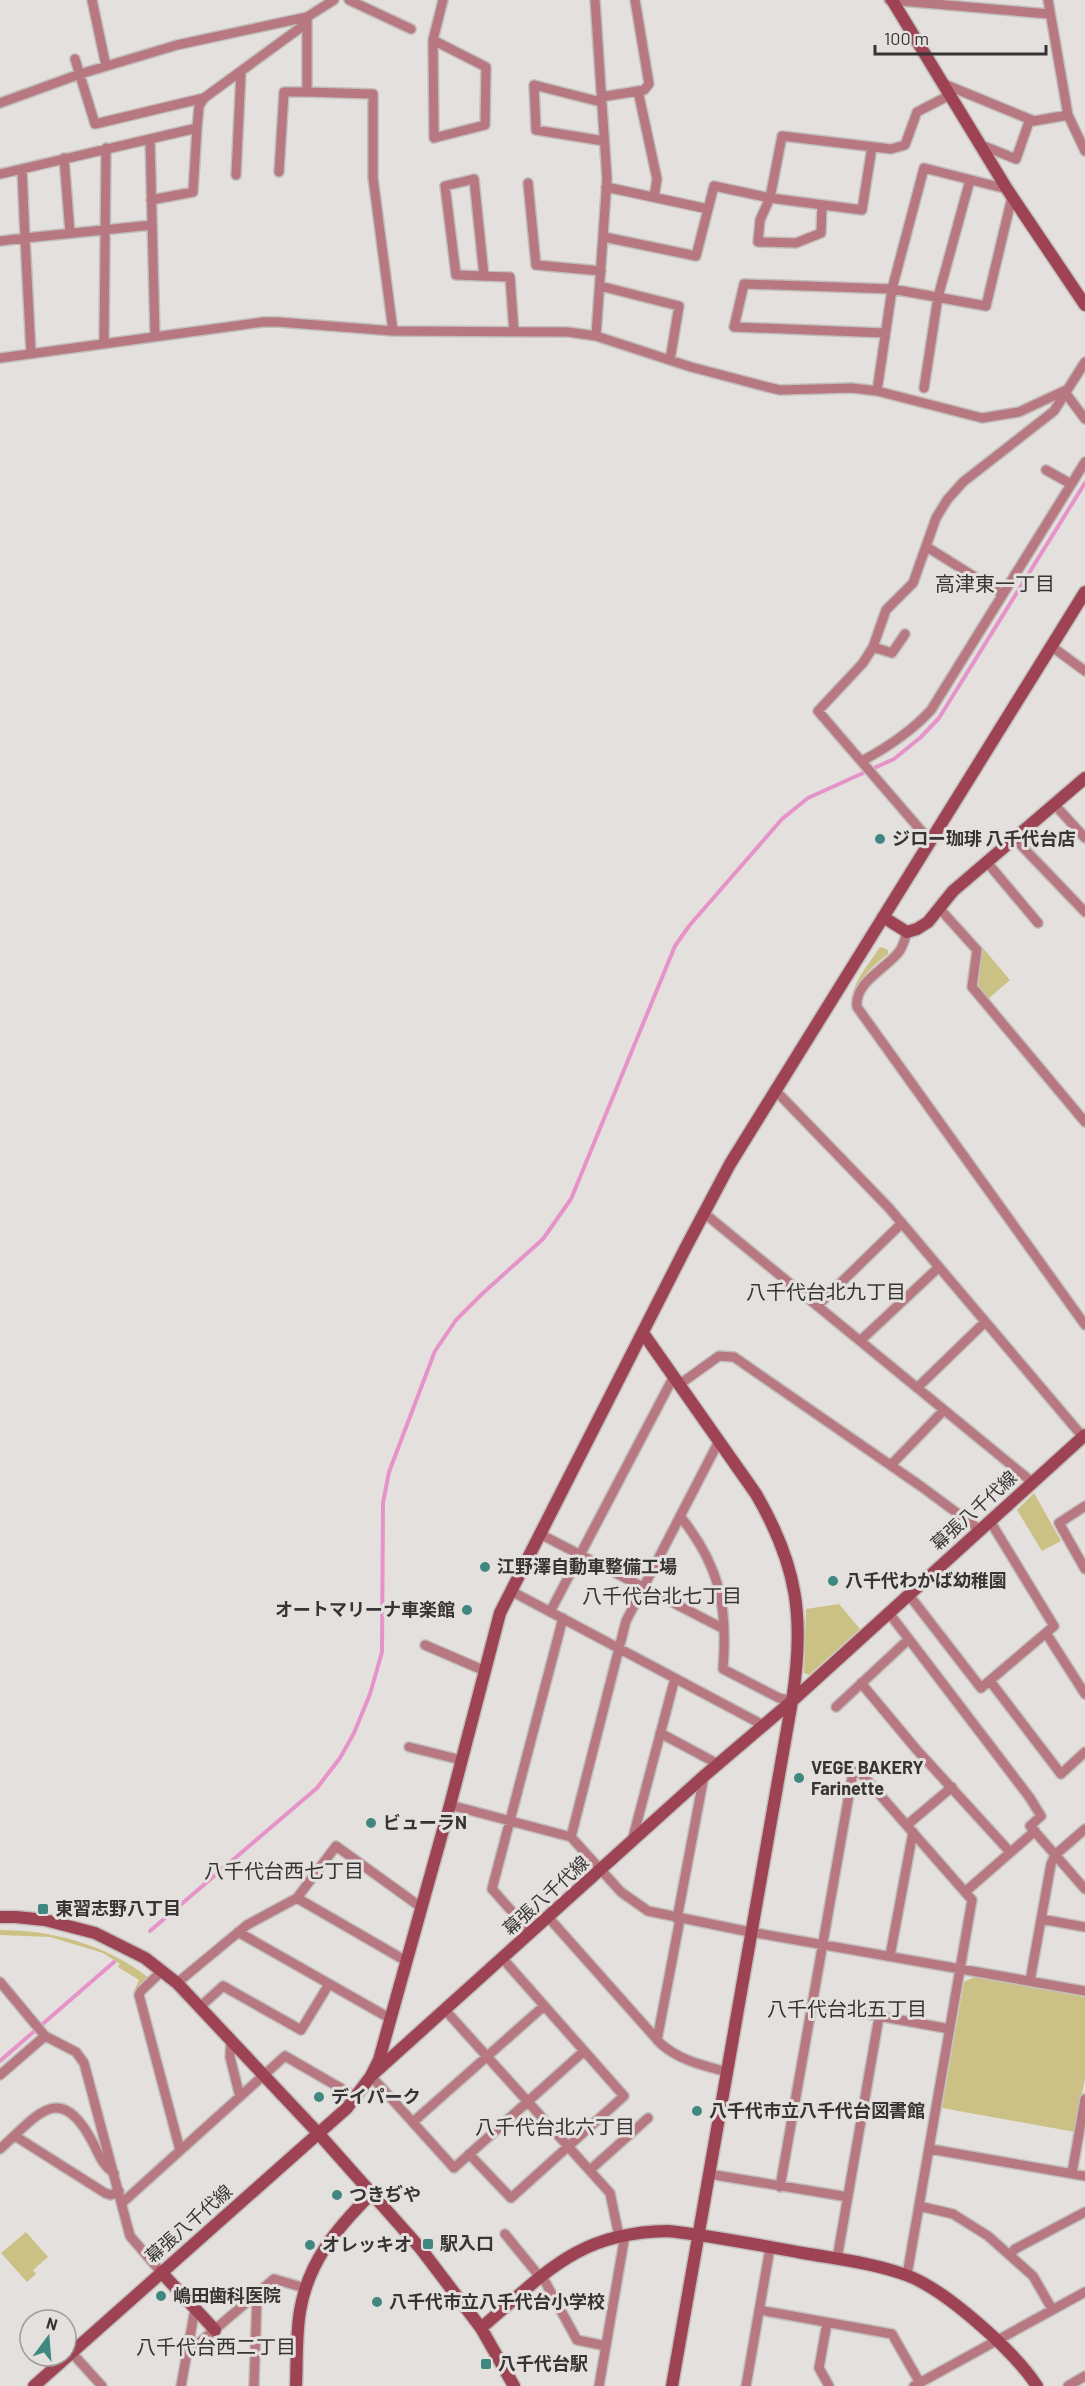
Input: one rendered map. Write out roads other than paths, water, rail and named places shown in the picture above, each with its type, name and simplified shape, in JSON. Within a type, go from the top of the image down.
[{"type":"street","points":[[92,0],[106,66]]},
{"type":"street","points":[[75,59],[95,124],[204,98],[300,28],[319,4],[334,0]]},
{"type":"street","points":[[349,0],[411,29]]},
{"type":"street","points":[[434,40],[486,67],[486,125],[434,138],[434,40],[443,0]]},
{"type":"street","points":[[596,0],[606,186],[596,336]]},
{"type":"street","points":[[604,141],[537,130],[534,85],[601,99],[644,90],[649,84],[635,0]]},
{"type":"street","points":[[891,0],[1049,14]]},
{"type":"street","points":[[891,0],[1010,193],[1085,305]]},
{"type":"street","points":[[1048,0],[1068,115],[1085,151]]},
{"type":"street","points":[[0,103],[80,74],[177,45],[307,17]]},
{"type":"street","points":[[307,17],[307,92]]},
{"type":"street","points":[[236,175],[241,72]]},
{"type":"street","points":[[947,90],[1034,121],[1068,115]]},
{"type":"street","points":[[822,205],[821,233],[796,243],[758,242],[760,220],[770,198],[782,136],[891,149],[905,146],[917,112],[947,90]]},
{"type":"street","points":[[638,91],[657,179],[654,197]]},
{"type":"street","points":[[279,172],[284,92],[373,94],[373,178],[393,331]]},
{"type":"street","points":[[151,200],[193,192],[199,106],[204,98]]},
{"type":"street","points":[[981,145],[1016,159],[1030,119]]},
{"type":"street","points":[[0,174],[197,128]]},
{"type":"street","points":[[150,139],[156,337]]},
{"type":"street","points":[[604,237],[696,256],[714,186],[770,198],[862,210],[872,147]]},
{"type":"street","points":[[104,344],[106,148]]},
{"type":"street","points":[[64,158],[70,233]]},
{"type":"street","points":[[877,391],[892,289],[924,168],[1010,193]]},
{"type":"street","points":[[22,169],[31,353]]},
{"type":"street","points":[[484,276],[474,179],[445,186],[456,275],[510,277],[514,332]]},
{"type":"street","points":[[924,388],[938,297],[970,180]]},
{"type":"street","points":[[528,183],[536,265],[601,271]]},
{"type":"street","points":[[606,186],[708,209]]},
{"type":"street","points":[[885,333],[734,327],[744,285],[892,289],[986,306],[1010,193]]},
{"type":"street","points":[[0,241],[152,225]]},
{"type":"street","points":[[600,286],[679,306],[670,360]]},
{"type":"street","points":[[0,358],[264,322],[393,331],[568,332],[596,336],[670,360],[780,390],[852,388],[877,391],[982,418],[1019,412],[1064,392]]},
{"type":"street","points":[[930,841],[818,711],[863,663],[873,647],[886,610],[913,583],[936,518],[955,490],[1054,411],[1085,362]]},
{"type":"street","points":[[1064,392],[1085,419]]},
{"type":"street","points":[[863,763],[893,744],[931,710],[1085,462]]},
{"type":"street","points":[[1046,470],[1071,484]]},
{"type":"street","points":[[927,547],[1002,594]]},
{"type":"street","points":[[584,2051],[454,2168],[371,2076],[422,1908],[500,1614],[704,1213],[775,1090],[1085,592]]},
{"type":"street","points":[[873,647],[892,653],[905,634]]},
{"type":"street","points":[[1051,646],[1081,668],[1085,657]]},
{"type":"street","points":[[883,917],[907,932],[928,922],[953,891],[1085,778]]},
{"type":"street","points":[[1054,804],[1085,838]]},
{"type":"street","points":[[1014,838],[1085,912]]},
{"type":"street","points":[[986,861],[1038,923]]},
{"type":"street","points":[[939,908],[977,950],[972,987],[1085,1122]]},
{"type":"street","points":[[907,932],[900,952],[870,978],[858,996],[857,1007],[1085,1325]]},
{"type":"street","points":[[775,1090],[902,1223],[1084,1436]]},
{"type":"street","points":[[704,1213],[1032,1482]]},
{"type":"street","points":[[817,1306],[902,1223]]},
{"type":"street","points":[[860,1341],[939,1267]]},
{"type":"street","points":[[917,1388],[985,1322]]},
{"type":"street","points":[[643,1333],[769,1517],[782,1543],[793,1580],[799,1627],[799,1650],[792,1701],[672,2386]]},
{"type":"street","points":[[550,1612],[677,1380],[719,1356],[734,1357],[891,1465],[980,1530]]},
{"type":"street","points":[[891,1465],[944,1410]]},
{"type":"street","name":"幕張八千代線","points":[[78,2348],[318,2133],[356,2097],[371,2076],[446,2011],[704,1776],[792,1701],[1084,1436]]},
{"type":"street","points":[[571,1837],[626,1621],[719,1441]]},
{"type":"street","points":[[1085,1506],[1059,1523],[1085,1569]]},
{"type":"street","points":[[680,1516],[705,1550],[714,1570],[720,1593],[724,1629],[723,1669],[779,1698],[792,1701]]},
{"type":"street","points":[[909,1595],[981,1688],[1054,1626],[990,1521]]},
{"type":"street","points":[[540,1534],[724,1629]]},
{"type":"street","points":[[511,1591],[763,1725]]},
{"type":"street","points":[[889,1613],[1030,1798],[1041,1816],[1030,1826],[1085,1890]]},
{"type":"street","points":[[531,1934],[492,1889],[563,1618]]},
{"type":"street","points":[[1046,1633],[1085,1694]]},
{"type":"street","points":[[836,1707],[909,1639]]},
{"type":"street","points":[[426,1645],[485,1671]]},
{"type":"street","points":[[631,1844],[675,1678]]},
{"type":"street","points":[[990,1681],[1060,1774],[1085,1752]]},
{"type":"street","points":[[861,1683],[916,1749],[1010,1852]]},
{"type":"street","points":[[660,1733],[718,1764]]},
{"type":"street","points":[[410,1747],[461,1760]]},
{"type":"street","points":[[780,2187],[853,1772],[860,1771],[972,1900],[908,2275]]},
{"type":"street","points":[[657,2040],[704,1776]]},
{"type":"street","points":[[890,1956],[910,1828],[952,1787]]},
{"type":"street","points":[[450,1805],[571,1837],[634,1903],[648,1911],[751,1933],[1085,1991]]},
{"type":"street","points":[[1030,1981],[1051,1864],[1055,1855],[1085,1828]]},
{"type":"street","points":[[965,1892],[1035,1831]]},
{"type":"street","points":[[177,1983],[238,1932],[297,1898],[336,1846],[422,1908]]},
{"type":"street","points":[[297,1898],[406,1961]]},
{"type":"street","points":[[0,1917],[16,1917],[72,1926],[122,1944],[177,1983],[318,2133],[441,2273],[481,2328],[514,2386]]},
{"type":"street","points":[[549,1918],[657,2040],[673,2054],[688,2062],[727,2072]]},
{"type":"street","points":[[1041,1919],[1085,1927]]},
{"type":"street","points":[[238,1932],[390,2019]]},
{"type":"street","points":[[469,2154],[511,2198],[624,2096],[503,1959]]},
{"type":"street","points":[[162,1971],[139,1995],[180,2150]]},
{"type":"street","points":[[0,1982],[41,2030],[76,2052],[84,2063],[130,2236],[215,2330]]},
{"type":"street","points":[[200,2007],[223,1986],[301,2030],[329,1984]]},
{"type":"street","points":[[812,2004],[950,2029]]},
{"type":"street","points":[[413,2122],[544,2006]]},
{"type":"street","points":[[446,2011],[610,2193],[622,2235],[599,2386]]},
{"type":"street","points":[[837,2259],[879,2016]]},
{"type":"street","points":[[0,2075],[41,2030]]},
{"type":"street","points":[[231,2040],[230,2057],[240,2097]]},
{"type":"street","points":[[122,2203],[265,2077],[285,2056],[356,2097]]},
{"type":"street","points":[[1072,2174],[1085,2099]]},
{"type":"street","points":[[0,2149],[45,2110],[56,2107],[66,2109],[81,2123],[106,2168],[114,2173]]},
{"type":"street","points":[[590,2170],[648,2118]]},
{"type":"street","points":[[15,2136],[105,2193],[111,2195],[119,2191]]},
{"type":"street","points":[[930,2149],[1085,2176]]},
{"type":"street","points":[[709,2174],[848,2197]]},
{"type":"street","points":[[297,2386],[300,2312],[305,2288],[328,2240],[371,2194]]},
{"type":"street","points":[[919,2206],[953,2214],[970,2223],[1033,2276],[1052,2310]]},
{"type":"street","points":[[1010,2255],[1015,2249],[1085,2212]]},
{"type":"street","points":[[481,2328],[558,2262],[580,2249],[622,2235],[668,2231],[837,2259],[908,2275],[946,2298],[996,2340],[1026,2370],[1037,2386]]},
{"type":"street","points":[[505,2234],[541,2276],[577,2340],[606,2346]]},
{"type":"street","points":[[746,2386],[770,2247]]},
{"type":"street","points":[[186,2355],[274,2279],[305,2288]]},
{"type":"street","points":[[759,2310],[892,2334],[917,2385],[1085,2292]]},
{"type":"street","points":[[254,2386],[257,2295]]},
{"type":"street","points":[[181,2386],[195,2310]]},
{"type":"street","points":[[827,2323],[819,2368],[829,2386]]},
{"type":"street","points":[[78,2360],[102,2386]]},
{"type":"street","name":"幕張八千代線","points":[[34,2386],[55,2368]]},
{"type":"street","points":[[1068,2386],[1085,2376]]},
{"type":"waterway","points":[[150,1931],[317,1788],[340,1758],[354,1733],[370,1694],[382,1652],[383,1503],[389,1472],[435,1351],[456,1320],[543,1239],[571,1199],[675,946],[689,926],[782,819],[808,798],[894,759],[921,737],[939,718],[1085,483]]},
{"type":"waterway","points":[[0,2061],[114,1962]]},
{"type":"place","name":"ジロー珈琲 八千代台店","points":[[880,839]]},
{"type":"place","name":"江野澤自動車整備工場","points":[[485,1567]]},
{"type":"place","name":"八千代わかば幼稚園","points":[[833,1581]]},
{"type":"place","name":"オートマリーナ車楽館","points":[[467,1610]]},
{"type":"place","name":"VEGE BAKERY Farinette","points":[[799,1778]]},
{"type":"place","name":"ビューラN","points":[[371,1823]]},
{"type":"place","name":"東習志野八丁目","points":[[43,1909]]},
{"type":"place","name":"デイパーク","points":[[319,2097]]},
{"type":"place","name":"八千代市立八千代台図書館","points":[[697,2111]]},
{"type":"place","name":"つきぢや","points":[[337,2195]]},
{"type":"place","name":"駅入口","points":[[428,2244]]},
{"type":"place","name":"オレッキオ","points":[[310,2245]]},
{"type":"place","name":"嶋田歯科医院","points":[[161,2296]]},
{"type":"place","name":"八千代市立八千代台小学校","points":[[377,2302]]},
{"type":"place","name":"八千代台駅","points":[[486,2364]]},
{"type":"district","name":"高津東一丁目","points":[[995,584]]},
{"type":"district","name":"八千代台北九丁目","points":[[826,1292]]},
{"type":"district","name":"八千代台北七丁目","points":[[662,1596]]},
{"type":"district","name":"八千代台西七丁目","points":[[284,1871]]},
{"type":"district","name":"八千代台北五丁目","points":[[847,2009]]},
{"type":"district","name":"八千代台北六丁目","points":[[555,2127]]},
{"type":"district","name":"八千代台西二丁目","points":[[216,2347]]}]
